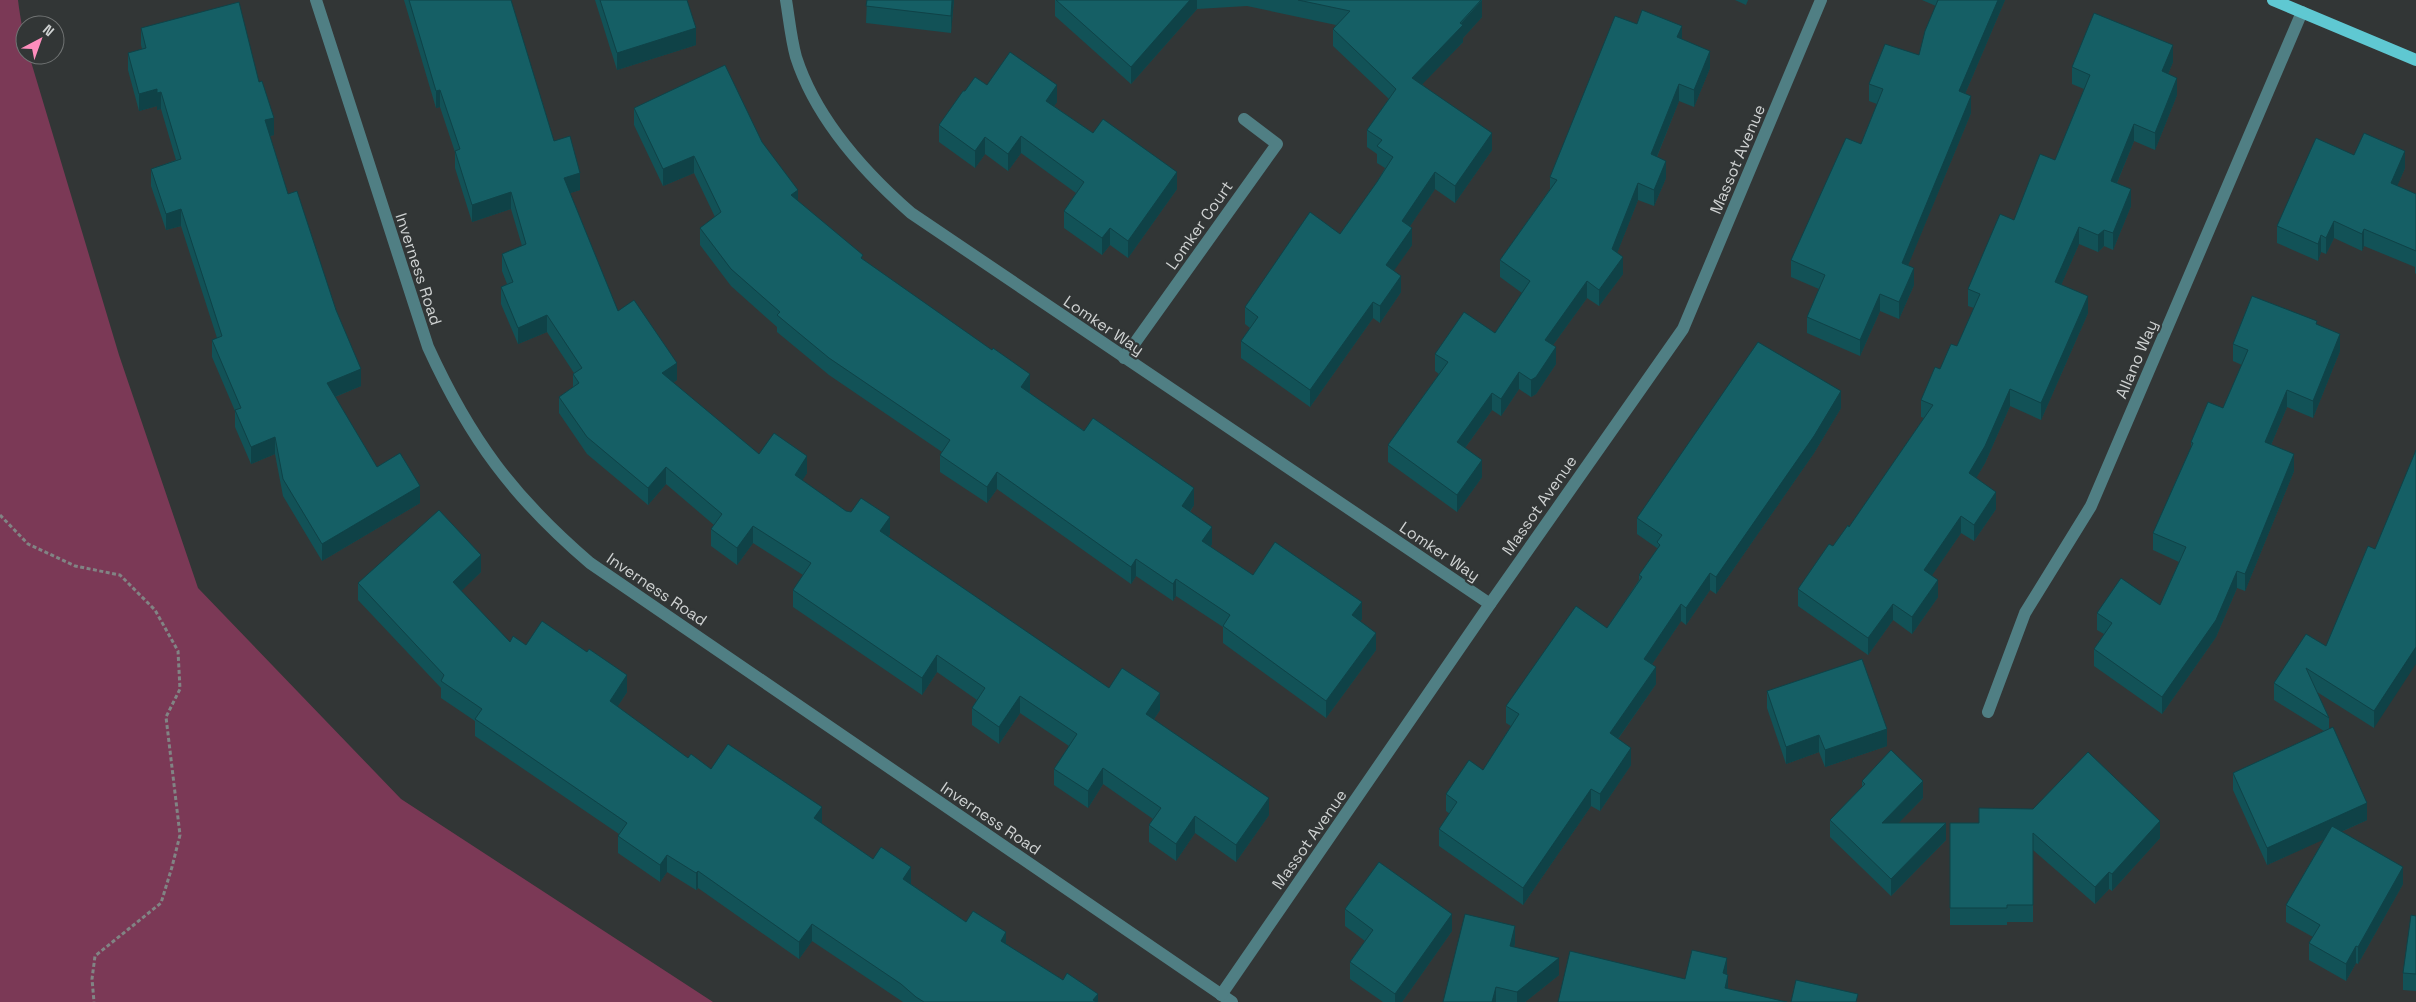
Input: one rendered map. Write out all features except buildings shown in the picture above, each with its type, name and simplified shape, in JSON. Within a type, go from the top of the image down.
[{"type":"main road","points":[[2273,0],[2416,60]]},
{"type":"street","name":"Inverness Road","points":[[316,0],[428,347],[449,393],[475,437],[505,478],[531,508],[590,563],[1226,999]]},
{"type":"street","name":"Lomker Way","points":[[786,0],[796,56],[809,86],[841,140],[868,173],[911,213],[1490,604]]},
{"type":"street","name":"Massot Avenue","points":[[1226,999],[1490,604],[1683,330],[1821,0]]},
{"type":"street","name":"Allano Way","points":[[1988,712],[2025,613],[2091,506],[2302,12]]},
{"type":"street","name":"Lomker Court","points":[[1124,358],[1276,144],[1244,120]]},
{"type":"path","points":[[0,515],[28,544],[76,566],[120,575],[155,610],[178,651],[180,689],[166,717],[180,835],[161,902],[94,956],[92,979],[94,1002]]},
{"type":"shaded area","points":[[0,0],[18,0],[20,15],[15,15],[15,65],[32,65],[119,355],[198,588],[401,799],[713,1002],[0,1002]]}]
